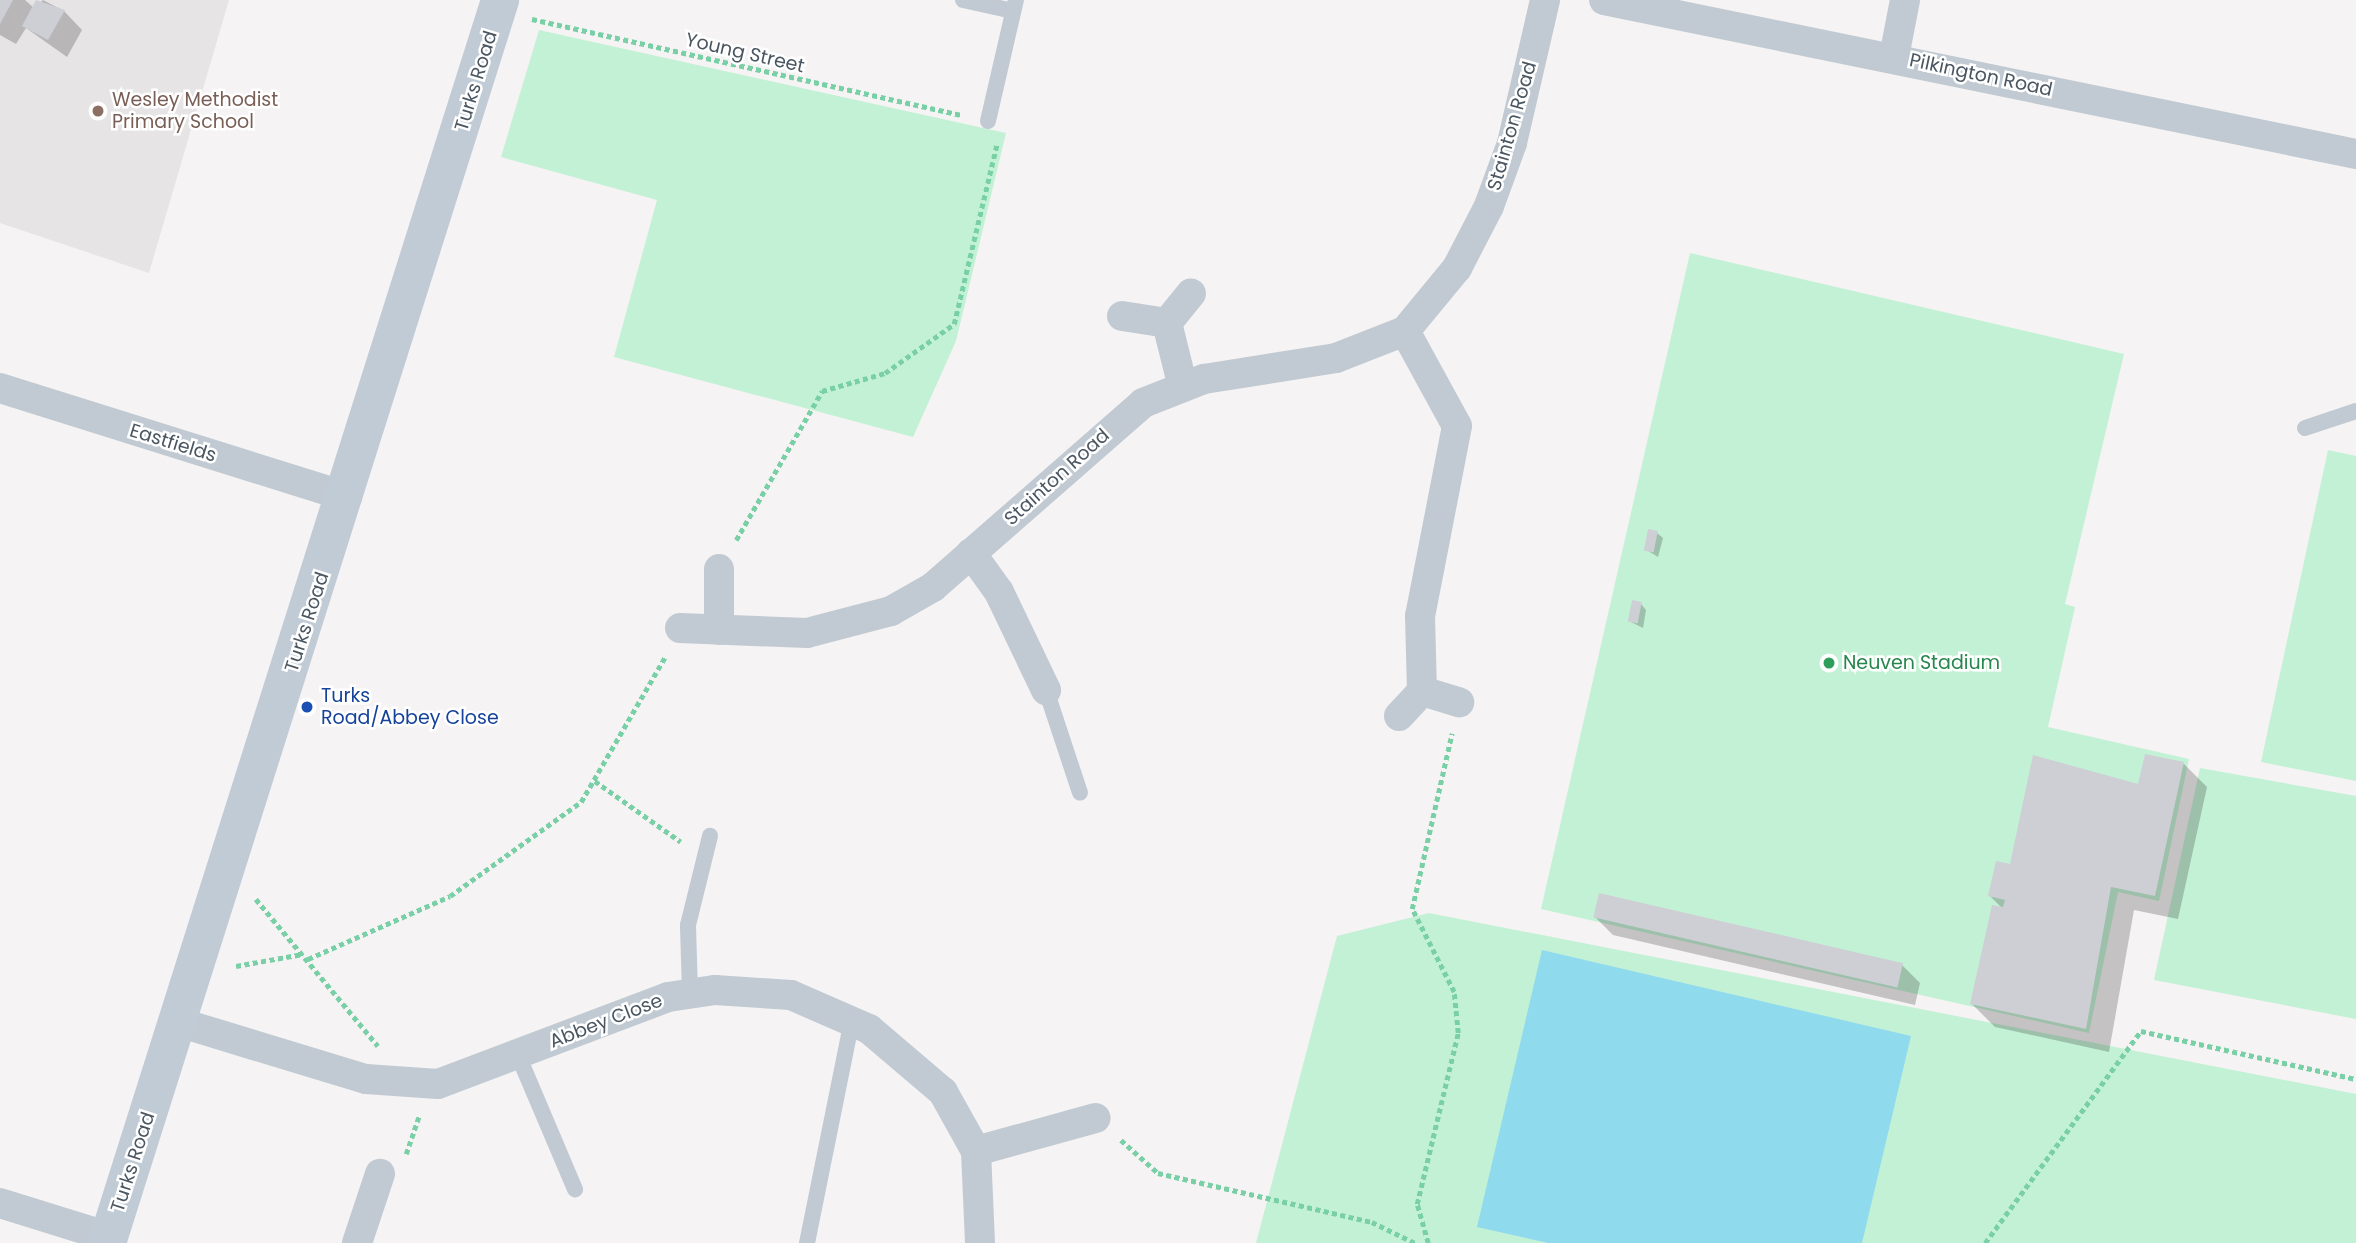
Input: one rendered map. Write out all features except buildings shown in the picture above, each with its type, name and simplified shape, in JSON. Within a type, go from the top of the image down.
[{"type":"street","name":"Stainton Road","points":[[680,628],[807,633],[853,625],[933,587],[1119,421],[1183,387],[1336,358],[1405,331],[1457,268],[1489,206],[1512,143],[1545,0]]},
{"type":"street","name":"Pilkington Road","points":[[1604,0],[1894,57],[2356,154]]},
{"type":"street","points":[[1894,57],[1905,0]]},
{"type":"street","name":"Turks Road","points":[[108,1240],[347,497],[499,6]]},
{"type":"street","points":[[1167,323],[1191,293]]},
{"type":"street","points":[[1122,316],[1167,323]]},
{"type":"street","points":[[1167,323],[1183,387]]},
{"type":"street","points":[[1399,716],[1422,691],[1420,616],[1457,426],[1405,331]]},
{"type":"street","name":"Eastfields","points":[[0,388],[347,497]]},
{"type":"street","points":[[971,554],[1031,622],[1046,691]]},
{"type":"street","points":[[719,569],[719,630]]},
{"type":"street","points":[[1422,691],[1460,702]]},
{"type":"street","name":"Abbey Close","points":[[415,1085],[517,1055],[627,1011],[690,994],[791,995],[852,1020],[943,1092],[976,1151],[981,1243]]},
{"type":"street","points":[[178,1022],[415,1085]]},
{"type":"street","points":[[976,1151],[1096,1118]]},
{"type":"street","points":[[357,1243],[380,1174]]},
{"type":"street","points":[[0,1203],[108,1240]]},
{"type":"lane","points":[[963,0],[1015,6],[988,121]]},
{"type":"lane","points":[[2305,428],[2356,411]]},
{"type":"lane","points":[[1046,691],[1080,793]]},
{"type":"lane","points":[[690,994],[688,925],[710,836]]},
{"type":"lane","points":[[807,1243],[852,1020]]},
{"type":"lane","points":[[517,1055],[575,1188]]},
{"type":"path","name":"Young Street","points":[[499,6],[988,121]]},
{"type":"path","points":[[719,569],[822,390],[885,373],[954,324],[1002,125],[988,121]]},
{"type":"path","points":[[308,959],[450,896],[554,824],[595,781],[680,628]]},
{"type":"path","points":[[1428,1243],[1417,1205],[1458,1033],[1454,992],[1412,909],[1460,702]]},
{"type":"path","points":[[595,781],[705,858]]},
{"type":"path","points":[[228,867],[304,954],[393,1065],[415,1085],[403,1165],[380,1174]]},
{"type":"path","points":[[194,973],[304,954]]},
{"type":"path","points":[[1985,1243],[2141,1031],[2356,1079]]},
{"type":"path","points":[[1096,1118],[1158,1173],[1372,1222],[1415,1243]]},
{"type":"shaded area","name":"Wesley Methodist Primary School","points":[[0,0],[229,0],[149,273],[0,223]]},
{"type":"green space","points":[[539,30],[1006,133],[956,341],[913,437],[614,357],[657,200],[501,157]]},
{"type":"green space","name":"Neuven Stadium","points":[[1690,253],[2124,354],[2065,604],[2075,607],[2048,727],[2189,759],[2159,901],[2118,892],[2089,1033],[1541,909]]},
{"type":"green space","points":[[2328,450],[2356,456],[2356,781],[2261,762]]},
{"type":"green space","points":[[2200,768],[2356,796],[2356,1019],[2154,980]]},
{"type":"green space","points":[[1429,913],[2356,1094],[2356,1243],[1256,1243],[1337,936]]},
{"type":"water","points":[[1542,950],[1911,1036],[1862,1243],[1548,1243],[1477,1227]]},
{"type":"place","name":"Wesley Methodist Primary School","points":[[98,111]]},
{"type":"place","name":"Neuven Stadium","points":[[1829,663]]},
{"type":"place","name":"Turks Road/Abbey Close","points":[[307,707]]}]
